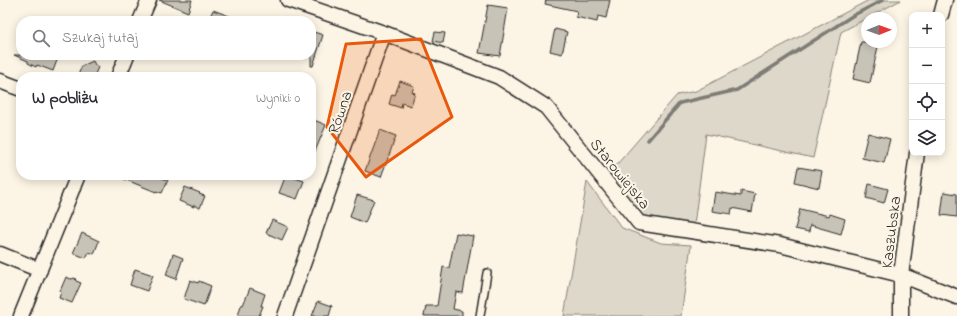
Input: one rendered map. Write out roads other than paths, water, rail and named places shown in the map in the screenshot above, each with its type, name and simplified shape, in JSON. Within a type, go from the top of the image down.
[{"type":"street","points":[[142,16],[149,0]]},
{"type":"street","name":"Starowiejska","points":[[288,0],[384,33],[499,77],[546,107],[639,223],[780,245],[901,276],[957,297]]},
{"type":"street","points":[[942,12],[945,0]]},
{"type":"street","name":"Równa","points":[[285,316],[384,33]]},
{"type":"street","points":[[120,72],[125,60]]},
{"type":"street","points":[[0,81],[16,87]]},
{"type":"street","name":"Kaszubska","points":[[901,316],[901,276],[917,156]]},
{"type":"street","points":[[21,316],[76,180]]},
{"type":"street","points":[[0,254],[40,270]]},
{"type":"lane","points":[[480,316],[487,273]]},
{"type":"waterway","points":[[648,140],[680,103],[737,90],[852,16],[883,0]]}]
